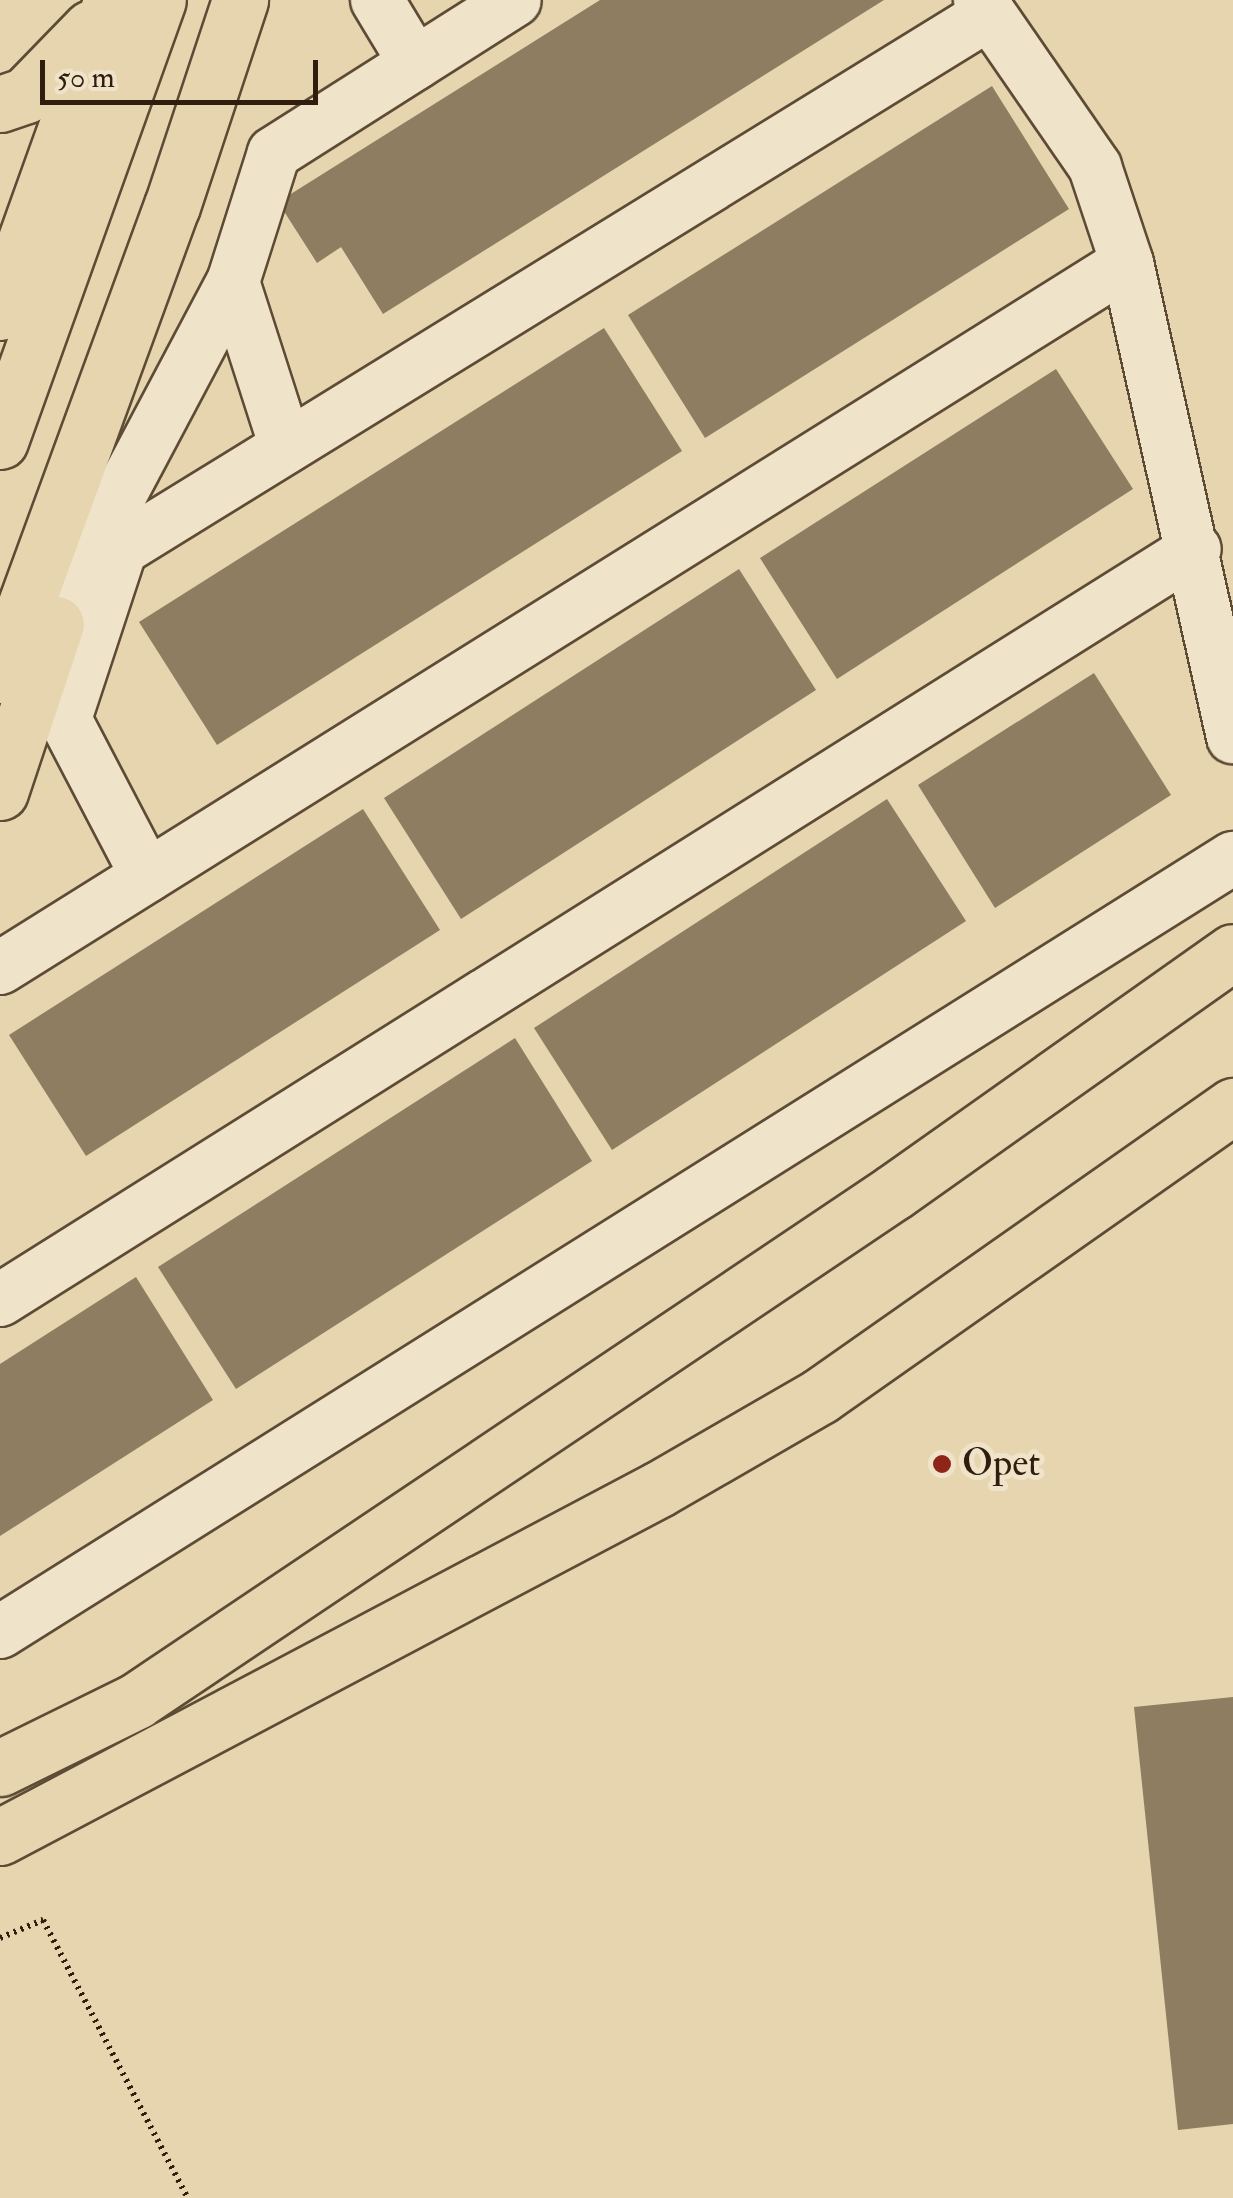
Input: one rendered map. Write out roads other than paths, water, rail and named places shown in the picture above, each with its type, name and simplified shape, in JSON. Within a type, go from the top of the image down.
[{"type":"main road","points":[[0,675],[172,206],[240,0]]},
{"type":"main road","points":[[0,104],[26,95],[126,2]]},
{"type":"main road","points":[[4,280],[126,2]]},
{"type":"main road","points":[[0,441],[126,2]]},
{"type":"main road","points":[[0,792],[152,335],[172,206]]},
{"type":"main road","points":[[0,1768],[136,1701],[894,1192],[1233,952]]},
{"type":"main road","points":[[0,1837],[659,1488],[820,1396],[1233,1106]]},
{"type":"street","points":[[377,0],[415,64]]},
{"type":"street","points":[[65,598],[233,282],[274,153],[515,0]]},
{"type":"street","points":[[147,876],[65,719],[121,549],[984,7],[1095,166],[1127,264],[1195,549],[1233,738]]},
{"type":"street","points":[[0,968],[1127,264]]},
{"type":"street","points":[[233,282],[286,447]]},
{"type":"street","points":[[0,1300],[1195,549]]},
{"type":"street","points":[[0,1632],[1233,858]]},
{"type":"place","name":"Opet","points":[[942,1464]]}]
